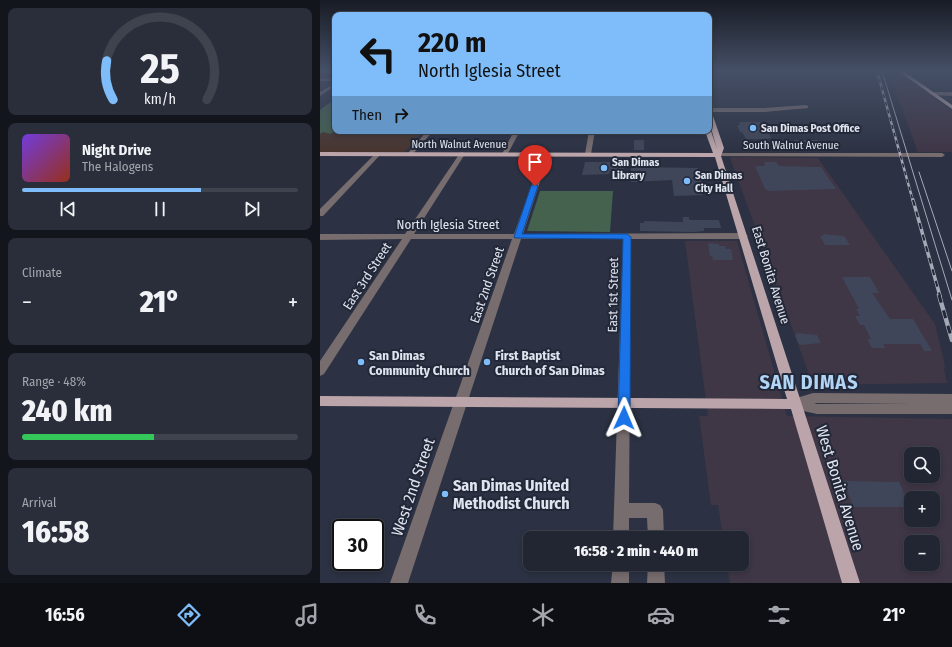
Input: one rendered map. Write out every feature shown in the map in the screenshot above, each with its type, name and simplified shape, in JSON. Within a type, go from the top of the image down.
[{"type":"main road","points":[[939,98],[952,107]]},
{"type":"main road","name":"East Bonita Avenue","points":[[712,122],[721,148],[718,154]]},
{"type":"main road","name":"East Bonita Avenue","points":[[709,134],[713,148],[718,154],[795,404]]},
{"type":"main road","name":"North Walnut Avenue","points":[[320,154],[718,154]]},
{"type":"main road","points":[[320,401],[795,404]]},
{"type":"main road","name":"West Bonita Avenue","points":[[795,404],[851,583]]},
{"type":"street","points":[[712,110],[764,110],[806,107]]},
{"type":"street","points":[[410,154],[427,134]]},
{"type":"street","points":[[505,154],[515,134]]},
{"type":"street","points":[[588,154],[591,134]]},
{"type":"street","points":[[320,214],[378,154]]},
{"type":"street","name":"East 3rd Street","points":[[320,371],[462,154]]},
{"type":"street","name":"East 2nd Street","points":[[460,402],[546,154]]},
{"type":"street","name":"South Walnut Avenue","points":[[718,154],[927,156],[944,154]]},
{"type":"street","name":"North Iglesia Street","points":[[320,237],[744,236]]},
{"type":"street","name":"East 1st Street","points":[[621,531],[627,237]]},
{"type":"street","points":[[795,404],[813,398],[952,399]]},
{"type":"street","name":"West 2nd Street","points":[[399,583],[460,402]]},
{"type":"street","points":[[795,404],[816,409],[952,409]]},
{"type":"street","points":[[622,510],[656,510],[656,531]]},
{"type":"street","points":[[620,571],[620,583]]},
{"type":"street","points":[[656,571],[656,583]]},
{"type":"shaded area","points":[[898,98],[934,98],[952,111],[952,152],[918,152]]},
{"type":"shaded area","points":[[323,132],[330,134],[420,134],[405,152],[320,152],[320,134]]},
{"type":"shaded area","points":[[730,158],[818,158],[935,324],[945,366],[944,369],[947,383],[813,385]]},
{"type":"shaded area","points":[[685,241],[737,241],[787,416],[952,419],[952,583],[730,583],[728,571],[749,571],[749,531],[722,531],[718,505],[711,505],[699,416],[708,416]]},
{"type":"green space","points":[[332,101],[332,133],[330,134],[323,132],[320,134],[320,110]]},
{"type":"green space","points":[[540,191],[613,191],[610,232],[527,231]]},
{"type":"building","name":"San Dimas Post Office","points":[[739,122],[760,122],[762,125],[765,125],[771,138],[746,139],[742,132],[740,132],[737,125],[740,125]]},
{"type":"building","points":[[634,140],[644,140],[644,150],[634,150]]},
{"type":"building","points":[[794,140],[818,140],[824,148],[799,148]]},
{"type":"building","name":"San Dimas Library","points":[[585,162],[610,162],[610,165],[624,165],[624,171],[610,171],[609,174],[582,175]]},
{"type":"building","points":[[764,162],[776,162],[779,166],[821,167],[836,189],[769,191],[765,189],[755,166],[765,166]]},
{"type":"building","name":"San Dimas City Hall","points":[[631,168],[698,168],[699,175],[701,175],[702,182],[700,182],[703,195],[674,196],[672,180],[631,182]]},
{"type":"building","points":[[683,217],[689,217],[689,220],[719,220],[721,228],[704,228],[704,231],[693,232],[640,231],[640,223],[644,223],[644,221],[683,222]]},
{"type":"building","points":[[823,234],[844,236],[850,245],[825,245],[820,236],[824,236]]},
{"type":"building","points":[[708,243],[719,244],[719,246],[725,246],[726,249],[731,249],[733,260],[713,260],[712,256],[710,256]]},
{"type":"building","points":[[842,277],[870,277],[879,293],[872,293],[890,319],[913,319],[932,351],[924,351],[920,344],[883,344],[885,348],[872,348],[867,339],[871,339],[864,325],[860,325],[855,316],[860,316],[856,309],[859,309]]},
{"type":"building","points":[[796,333],[817,335],[821,343],[801,345],[798,343],[795,335],[797,335]]},
{"type":"building","points":[[844,481],[899,482],[904,493],[904,507],[853,507]]},
{"type":"tram line","points":[[890,98],[952,300]]},
{"type":"tram line","points":[[919,172],[952,271]]},
{"type":"railway","points":[[885,98],[913,201]]},
{"type":"railway","points":[[913,200],[940,296]]},
{"type":"railway","points":[[939,295],[952,340]]},
{"type":"place","name":"San Dimas Post Office","points":[[753,128]]},
{"type":"place","name":"San Dimas Library","points":[[604,168]]},
{"type":"place","name":"San Dimas City Hall","points":[[687,181]]},
{"type":"place","name":"San Dimas Community Church","points":[[361,362]]},
{"type":"place","name":"First Baptist Church of San Dimas","points":[[487,362]]},
{"type":"place","name":"San Dimas United Methodist Church","points":[[445,494]]},
{"type":"district","name":"SAN DIMAS","points":[[809,382]]},
{"type":"route","points":[[535,186],[518,237],[627,237],[624,418]]}]
